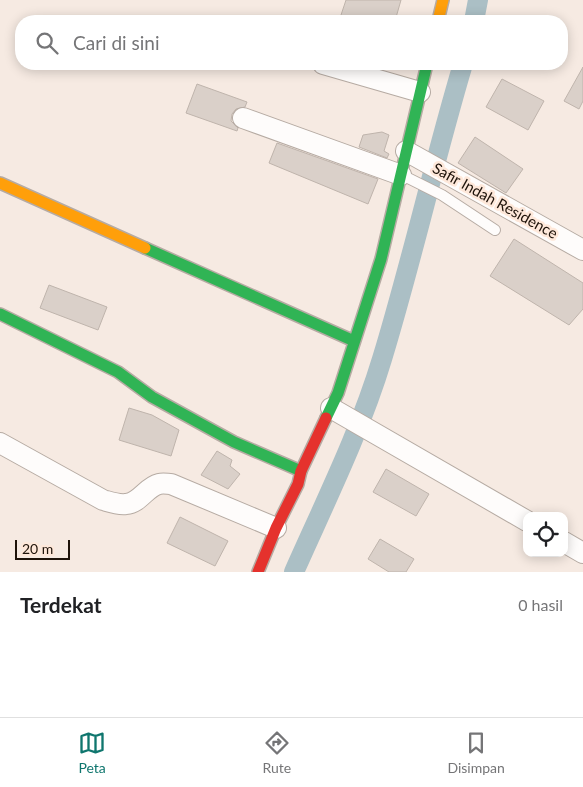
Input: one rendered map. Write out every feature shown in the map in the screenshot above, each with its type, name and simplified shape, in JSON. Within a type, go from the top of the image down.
[{"type":"street","points":[[439,15],[443,0]]},
{"type":"street","points":[[344,70],[420,92]]},
{"type":"street","points":[[258,572],[276,528],[298,484],[301,471],[338,393],[407,178],[413,155],[420,92],[426,70]]},
{"type":"street","points":[[243,118],[407,178]]},
{"type":"street","name":"Safir Indah Residence","points":[[413,155],[583,250]]},
{"type":"street","points":[[0,183],[354,341]]},
{"type":"street","points":[[0,314],[118,372],[152,397],[234,442],[301,471]]},
{"type":"street","points":[[331,408],[523,518]]},
{"type":"street","points":[[0,443],[103,500],[128,504],[135,502],[160,484],[171,484],[276,528]]},
{"type":"street","points":[[568,544],[583,553]]},
{"type":"lane","points":[[407,178],[442,195],[495,230]]},
{"type":"building","points":[[346,0],[401,0],[397,15],[341,15]]},
{"type":"building","points":[[583,67],[583,101],[579,109],[564,101]]},
{"type":"building","points":[[502,79],[544,101],[528,130],[486,107]]},
{"type":"building","points":[[197,84],[247,102],[245,107],[236,109],[232,114],[231,121],[238,128],[237,131],[186,113]]},
{"type":"building","points":[[382,132],[389,135],[384,151],[389,154],[387,158],[359,147],[363,135]]},
{"type":"building","points":[[475,137],[523,169],[506,193],[458,163]]},
{"type":"building","points":[[277,143],[378,179],[368,204],[269,163]]},
{"type":"building","points":[[514,239],[583,283],[583,309],[569,325],[490,276]]},
{"type":"building","points":[[49,285],[107,307],[98,330],[40,308]]},
{"type":"building","points":[[129,408],[152,415],[179,430],[171,456],[119,440]]},
{"type":"building","points":[[217,451],[232,460],[230,466],[240,474],[228,489],[201,475]]},
{"type":"building","points":[[386,469],[429,494],[416,516],[373,492]]},
{"type":"building","points":[[180,517],[228,541],[215,566],[167,543]]},
{"type":"building","points":[[380,539],[414,559],[406,572],[389,572],[368,559]]},
{"type":"waterway","points":[[475,15],[478,0]]},
{"type":"waterway","points":[[294,572],[341,467],[382,359],[461,70]]},
{"type":"traffic: fast","points":[[326,418],[338,393],[381,259],[426,70]]},
{"type":"traffic: fast","points":[[145,248],[354,341]]},
{"type":"traffic: fast","points":[[0,314],[118,372],[152,397],[234,442],[301,471]]},
{"type":"traffic: slow","points":[[439,15],[443,0]]},
{"type":"traffic: slow","points":[[0,183],[145,248]]},
{"type":"traffic: jam","points":[[258,572],[326,418]]}]
